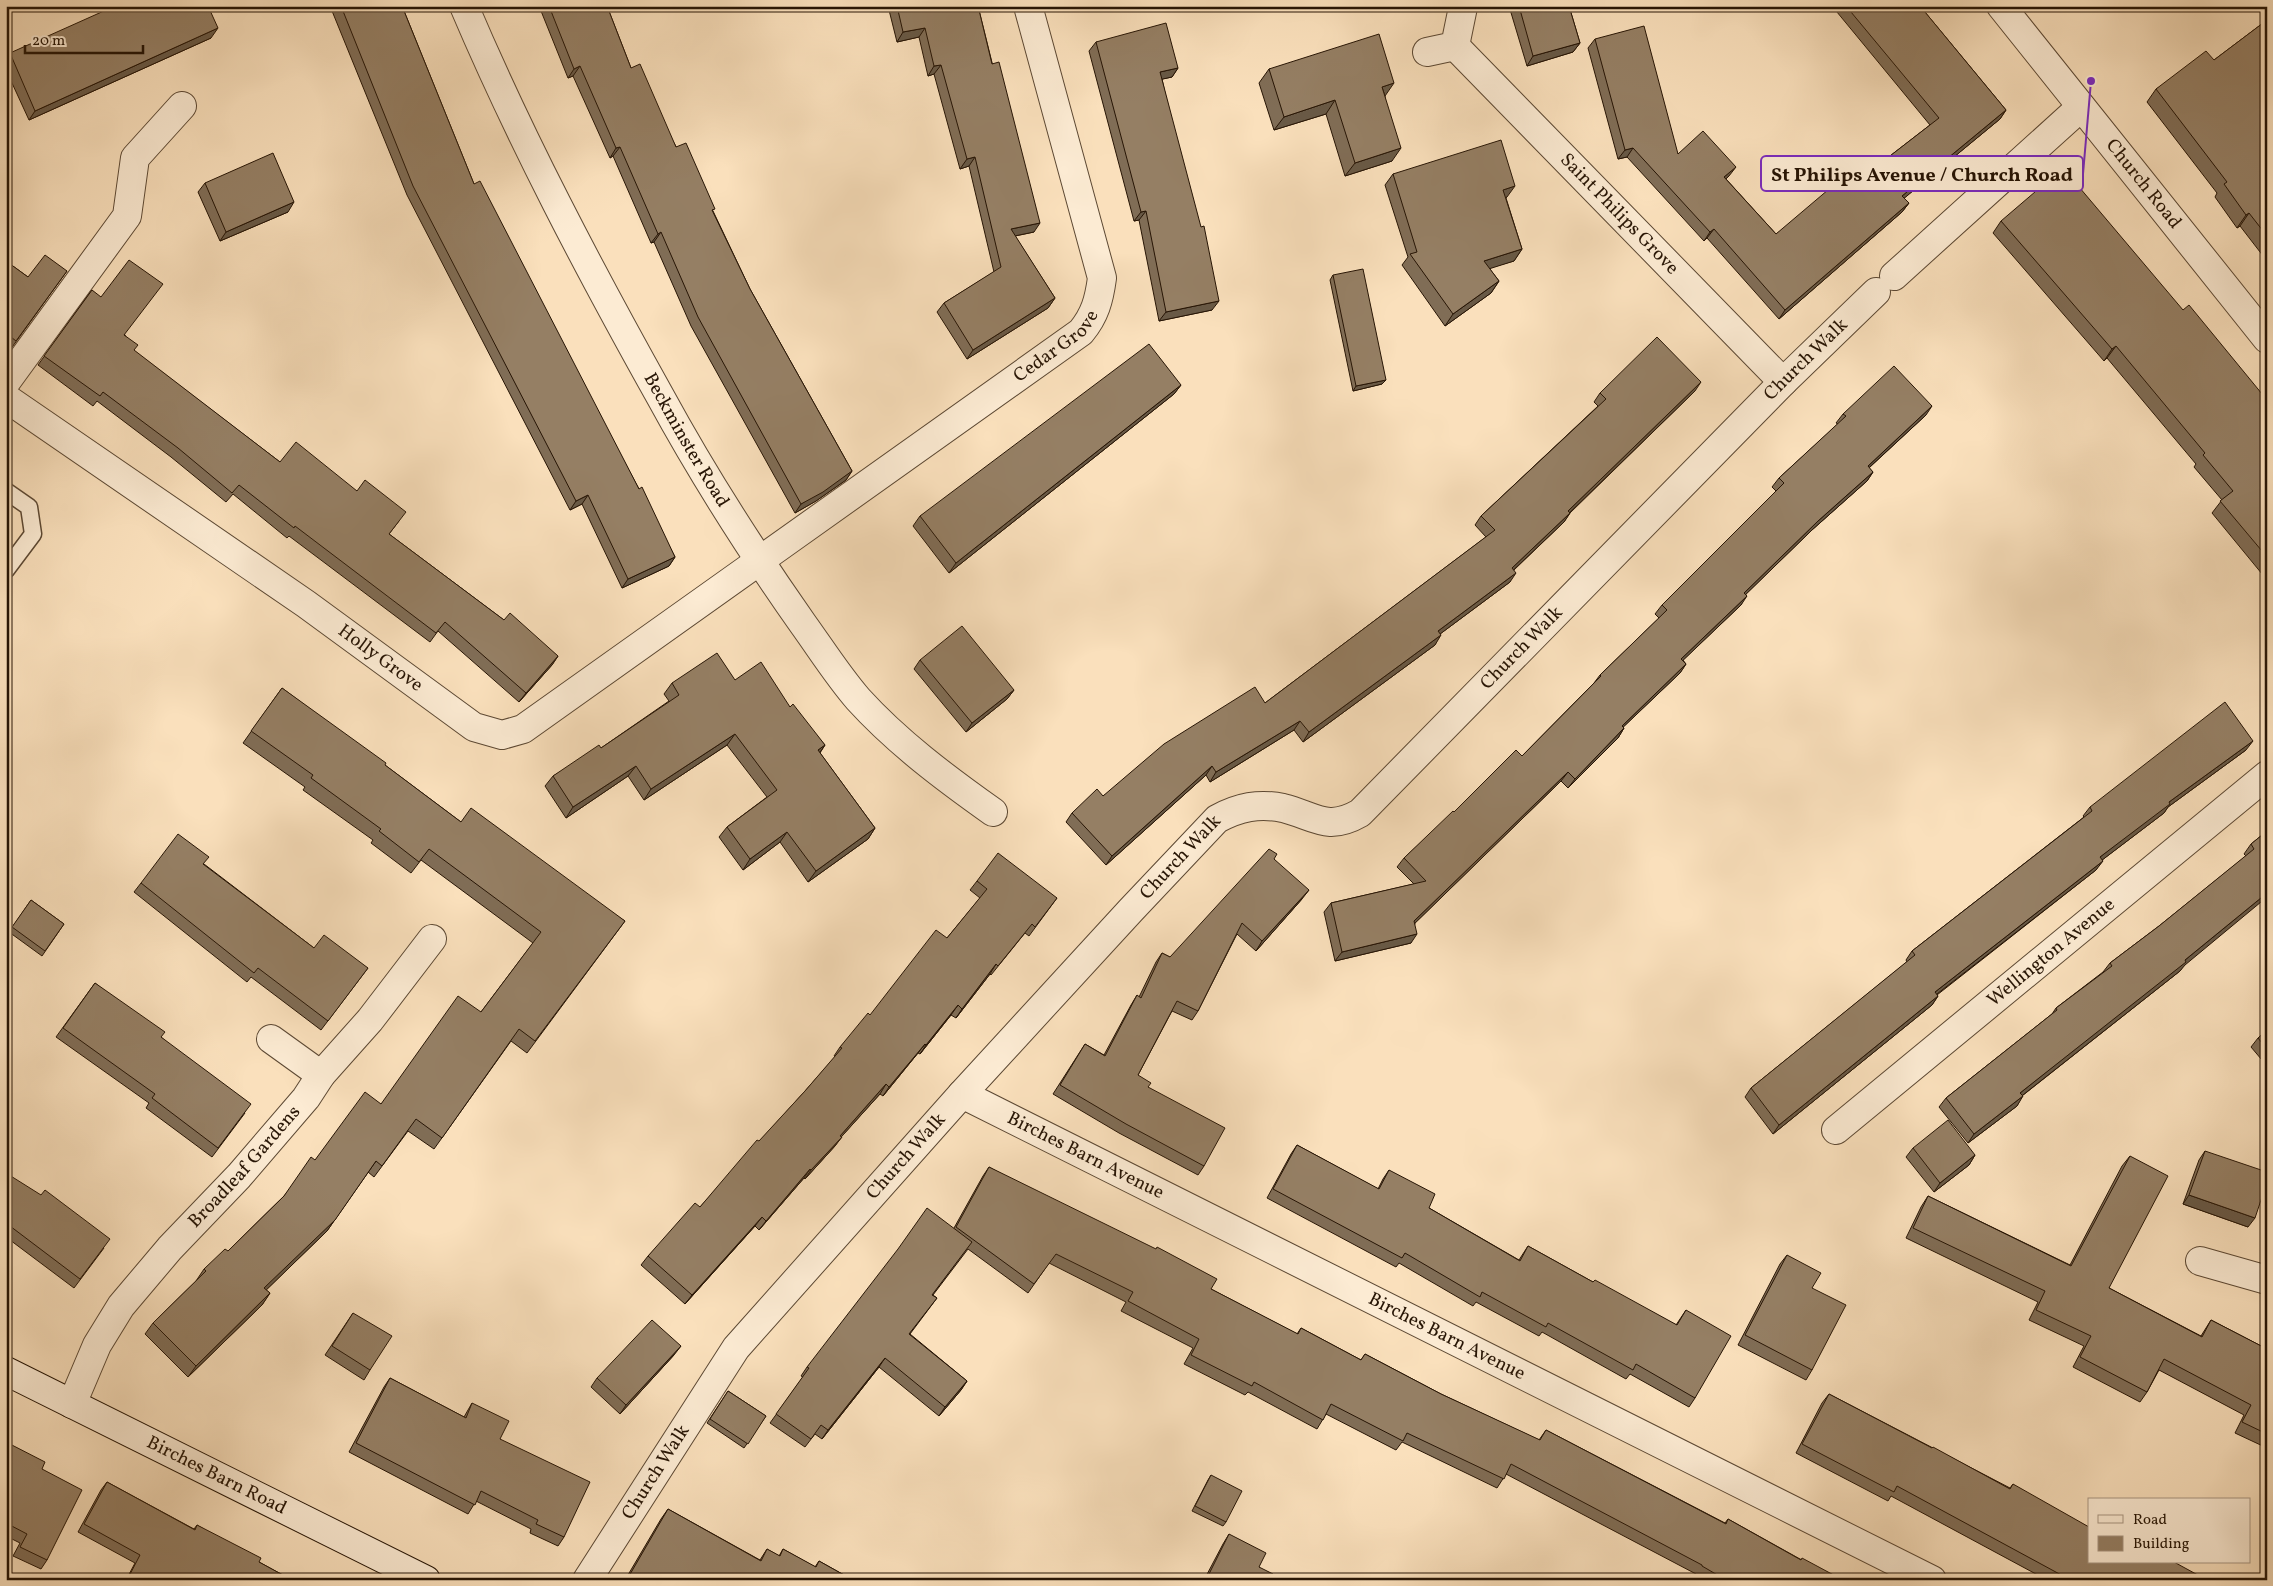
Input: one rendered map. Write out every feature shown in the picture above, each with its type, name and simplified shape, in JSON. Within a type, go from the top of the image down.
[{"type":"street","name":"Beckminster Road","points":[[464,6],[485,55],[552,196],[686,444],[760,563],[858,698],[907,746],[951,782],[993,812]]},
{"type":"street","name":"Cedar Grove","points":[[760,563],[1081,332],[1091,320],[1098,302],[1102,278],[1028,6]]},
{"type":"street","name":"Church Road","points":[[2001,6],[2267,339]]},
{"type":"street","points":[[1427,52],[1455,46],[1463,7]]},
{"type":"street","name":"Saint Philips Grove","points":[[1455,46],[1783,382]]},
{"type":"street","points":[[6,382],[127,216],[135,158],[182,106]]},
{"type":"street","name":"Church Walk","points":[[587,1580],[736,1348],[962,1094],[1124,917],[1217,820],[1233,810],[1249,806],[1266,805],[1285,809],[1316,821],[1347,820],[1360,813],[1783,382],[1885,284],[2081,107]]},
{"type":"street","name":"Holly Grove","points":[[6,398],[306,604],[474,727],[502,734],[523,729],[760,563]]},
{"type":"street","name":"Wellington Avenue","points":[[1836,1130],[2267,775]]},
{"type":"street","name":"Broadleaf Gardens","points":[[72,1404],[97,1345],[121,1306],[170,1248],[239,1176],[306,1098],[321,1075],[370,1020],[432,939]]},
{"type":"street","points":[[271,1039],[321,1075]]},
{"type":"street","name":"Birches Barn Avenue","points":[[962,1094],[1932,1580]]},
{"type":"street","points":[[2200,1261],[2267,1280]]},
{"type":"street","name":"Birches Barn Road","points":[[6,1371],[426,1580]]},
{"type":"lane","points":[[6,491],[28,507],[33,534],[6,570]]},
{"type":"building","points":[[115,6],[208,6],[218,28],[35,111],[10,53]]},
{"type":"building","points":[[341,6],[402,6],[474,184],[480,181],[639,489],[642,487],[675,557],[628,579],[588,495],[576,501],[413,186]]},
{"type":"building","points":[[549,6],[607,6],[631,68],[640,64],[676,147],[686,143],[715,209],[712,210],[750,289],[852,471],[823,492],[801,504],[698,317],[661,232],[658,234],[620,147],[616,148],[580,66],[574,69]]},
{"type":"building","points":[[897,6],[978,6],[992,64],[999,62],[1040,223],[1011,229],[1055,298],[973,350],[944,303],[1001,267],[975,157],[967,159],[941,65],[934,66],[925,28],[903,32]]},
{"type":"building","points":[[1519,6],[1569,6],[1580,43],[1533,56]]},
{"type":"building","points":[[1846,6],[1920,6],[2006,110],[1902,196],[1909,203],[1785,310],[1714,229],[1710,232],[1633,148],[1625,150],[1595,39],[1644,26],[1678,154],[1703,131],[1736,167],[1724,177],[1776,234],[1868,156],[1877,166],[1939,118]]},
{"type":"building","points":[[2267,20],[2267,236],[2249,213],[2246,215],[2224,184],[2227,182],[2156,89],[2206,51],[2214,60]]},
{"type":"building","points":[[1166,23],[1178,68],[1160,72],[1201,227],[1204,226],[1219,301],[1166,312],[1146,211],[1141,212],[1096,42]]},
{"type":"building","points":[[1379,34],[1394,83],[1382,87],[1401,148],[1355,163],[1335,100],[1284,117],[1269,69]]},
{"type":"building","points":[[1501,140],[1515,186],[1503,190],[1522,249],[1484,261],[1499,281],[1453,314],[1410,254],[1417,252],[1393,174]]},
{"type":"building","points":[[273,153],[294,202],[226,232],[205,183]]},
{"type":"building","points":[[2063,168],[2183,310],[2189,305],[2267,400],[2267,557],[2220,501],[2233,491],[2203,455],[2205,453],[2116,346],[2112,349],[2001,221]]},
{"type":"building","points":[[45,255],[67,271],[16,341],[6,333],[6,261],[28,277]]},
{"type":"building","points":[[129,260],[163,284],[124,335],[138,345],[134,350],[280,462],[296,442],[357,491],[365,480],[406,512],[389,534],[504,620],[510,613],[558,656],[526,693],[445,622],[436,633],[239,485],[232,493],[178,448],[103,392],[100,396],[44,356],[92,290],[101,297]]},
{"type":"building","points":[[1363,269],[1386,380],[1356,386],[1333,275]]},
{"type":"building","points":[[1657,337],[1701,382],[1512,568],[1516,573],[1438,631],[1441,635],[1309,732],[1300,721],[1216,772],[1212,766],[1112,856],[1072,813],[1097,789],[1103,796],[1164,744],[1255,687],[1265,703],[1495,530],[1481,516],[1606,399],[1600,393]]},
{"type":"building","points":[[1149,344],[1181,385],[956,563],[920,516]]},
{"type":"building","points":[[1894,366],[1932,406],[1868,466],[1873,472],[1818,521],[1744,593],[1747,596],[1681,659],[1686,664],[1622,726],[1624,728],[1575,779],[1568,772],[1414,921],[1417,934],[1342,952],[1331,903],[1426,881],[1404,858],[1454,812],[1516,750],[1522,756],[1600,675],[1667,610],[1662,605],[1784,483],[1779,478],[1846,416],[1843,414]]},
{"type":"building","points":[[962,626],[1014,690],[972,723],[920,660]]},
{"type":"building","points":[[717,653],[735,680],[761,662],[790,707],[793,704],[825,745],[818,750],[875,828],[816,871],[787,832],[750,859],[727,827],[777,790],[735,734],[651,789],[636,766],[573,807],[553,776],[599,745],[601,748],[679,695],[672,683]]},
{"type":"building","points":[[282,688],[386,763],[385,765],[461,822],[471,808],[625,921],[535,1041],[519,1029],[442,1138],[416,1119],[382,1166],[376,1161],[335,1220],[264,1288],[270,1293],[196,1366],[153,1323],[206,1271],[204,1269],[225,1249],[228,1251],[284,1196],[311,1157],[315,1160],[365,1092],[381,1104],[458,996],[481,1012],[541,932],[429,849],[419,862],[379,831],[381,829],[311,778],[313,775],[251,731]]},
{"type":"building","points":[[2225,702],[2253,741],[2169,802],[2170,804],[2100,857],[2103,861],[1935,992],[1938,996],[1779,1125],[1751,1088],[1915,955],[1912,951],[2092,811],[2090,807]]},
{"type":"building","points":[[2267,831],[2267,893],[2185,960],[2186,962],[2020,1093],[2023,1096],[1974,1134],[1946,1098],[2057,1010],[2056,1008],[2112,966],[2110,963],[2254,849],[2251,844]]},
{"type":"building","points":[[178,834],[209,857],[203,864],[314,948],[324,935],[368,968],[328,1021],[258,968],[254,973],[141,883]]},
{"type":"building","points":[[1269,849],[1277,854],[1274,859],[1309,890],[1262,941],[1242,923],[1198,1011],[1177,1001],[1138,1075],[1151,1083],[1148,1087],[1225,1128],[1204,1166],[1126,1124],[1060,1085],[1085,1044],[1105,1056],[1137,995],[1141,998],[1162,953],[1170,957]]},
{"type":"building","points":[[998,853],[1057,898],[1035,927],[1032,924],[998,966],[996,964],[962,1009],[958,1005],[889,1087],[886,1084],[840,1136],[842,1137],[810,1169],[766,1221],[762,1217],[692,1295],[648,1256],[695,1203],[700,1207],[757,1140],[759,1141],[805,1091],[842,1048],[840,1047],[868,1013],[870,1015],[936,930],[947,938],[987,889],[977,881]]},
{"type":"building","points":[[31,900],[64,924],[45,951],[12,927]]},
{"type":"building","points":[[95,983],[165,1032],[161,1037],[251,1104],[218,1148],[152,1098],[155,1094],[63,1028]]},
{"type":"building","points":[[2267,1030],[2267,1049],[2258,1038]]},
{"type":"building","points":[[1948,1120],[1975,1155],[1940,1183],[1913,1148]]},
{"type":"building","points":[[1297,1145],[1379,1189],[1389,1170],[1435,1194],[1429,1208],[1520,1261],[1528,1246],[1677,1325],[1686,1310],[1731,1336],[1695,1398],[1636,1364],[1633,1370],[1548,1323],[1546,1327],[1482,1292],[1480,1297],[1405,1253],[1402,1258],[1273,1189]]},
{"type":"building","points":[[2205,1151],[2267,1172],[2267,1182],[2255,1218],[2189,1195]]},
{"type":"building","points":[[2130,1156],[2168,1176],[2109,1288],[2202,1337],[2211,1320],[2267,1349],[2267,1434],[2242,1422],[2251,1405],[2164,1359],[2147,1392],[2080,1357],[2091,1336],[2036,1310],[2045,1291],[1913,1228],[1928,1196],[2071,1266]]},
{"type":"building","points":[[989,1167],[1156,1249],[1157,1247],[1217,1279],[1211,1289],[1298,1334],[1301,1328],[1361,1360],[1365,1354],[1441,1394],[1540,1440],[1546,1430],[1726,1524],[1728,1519],[1801,1560],[1802,1558],[1843,1580],[1726,1580],[1702,1565],[1511,1464],[1504,1479],[1407,1433],[1403,1441],[1331,1404],[1323,1420],[1254,1382],[1252,1386],[1191,1355],[1199,1339],[1128,1301],[1133,1292],[1056,1254],[1034,1284],[956,1227]]},
{"type":"building","points":[[6,1173],[41,1195],[45,1190],[110,1239],[80,1279],[6,1223]]},
{"type":"building","points":[[927,1208],[972,1242],[932,1295],[937,1298],[909,1334],[967,1381],[945,1407],[885,1358],[828,1430],[821,1425],[811,1439],[776,1414],[809,1368],[807,1367],[898,1249]]},
{"type":"building","points":[[1787,1255],[1821,1273],[1812,1288],[1846,1305],[1812,1370],[1745,1335]]},
{"type":"building","points":[[353,1313],[392,1336],[370,1370],[332,1346]]},
{"type":"building","points":[[652,1320],[681,1346],[626,1405],[597,1378]]},
{"type":"building","points":[[390,1378],[466,1418],[472,1403],[509,1421],[500,1439],[590,1482],[564,1537],[536,1524],[538,1520],[481,1491],[475,1505],[356,1443]]},
{"type":"building","points":[[728,1391],[766,1416],[748,1444],[710,1419]]},
{"type":"building","points":[[1829,1394],[2010,1489],[2013,1484],[2088,1526],[2088,1564],[2178,1564],[2207,1580],[2077,1580],[2067,1575],[2065,1577],[1897,1486],[1894,1492],[1802,1444]]},
{"type":"building","points":[[6,1442],[45,1462],[42,1469],[82,1490],[47,1560],[20,1547],[27,1534],[6,1523]]},
{"type":"building","points":[[1211,1475],[1242,1491],[1226,1522],[1195,1506]]},
{"type":"building","points":[[107,1482],[195,1530],[197,1525],[261,1558],[259,1562],[292,1580],[127,1580],[140,1555],[84,1524]]},
{"type":"building","points":[[668,1509],[761,1561],[767,1549],[780,1556],[783,1549],[816,1567],[819,1561],[853,1580],[634,1580],[629,1576]]},
{"type":"building","points":[[1229,1534],[1266,1553],[1259,1567],[1273,1574],[1270,1580],[1206,1580]]},
{"type":"place","name":"St Philips Avenue / Church Road","points":[[2091,81]]}]
